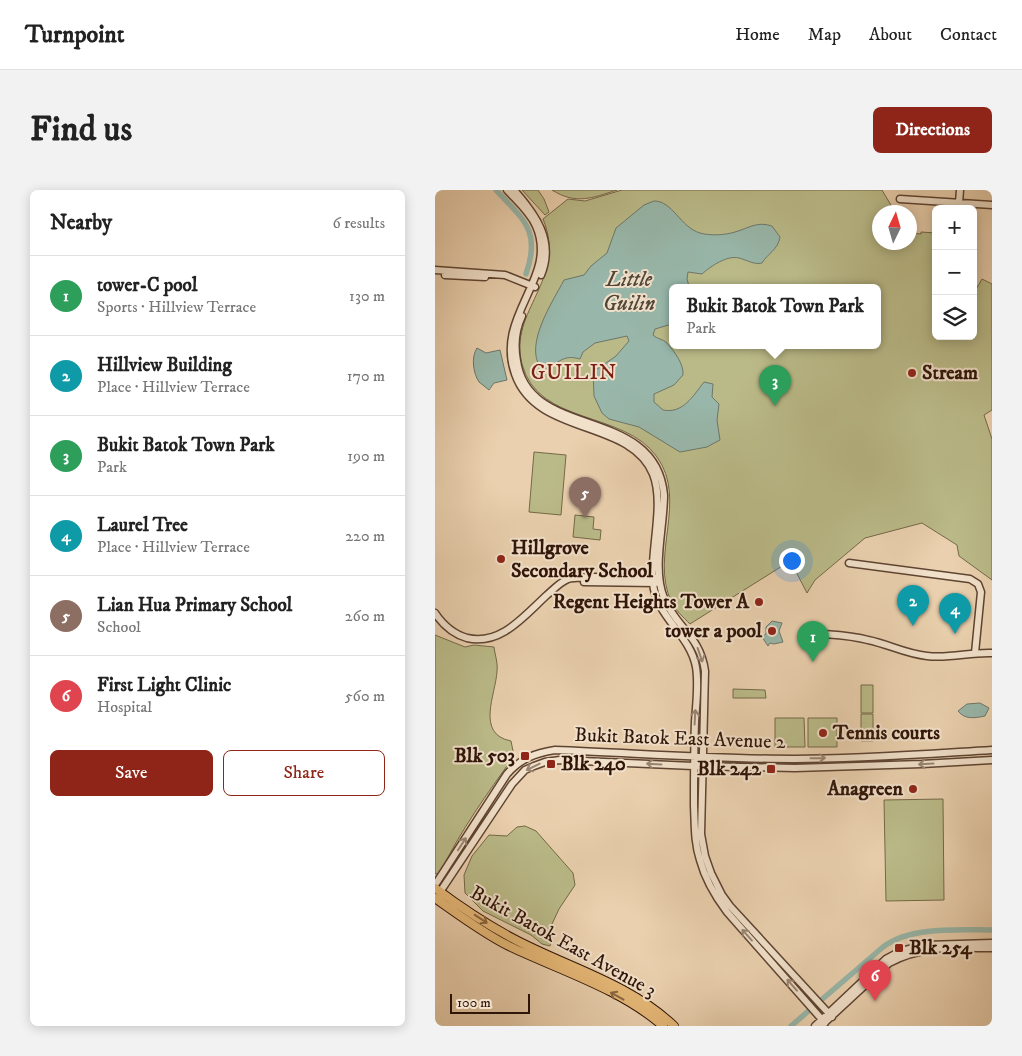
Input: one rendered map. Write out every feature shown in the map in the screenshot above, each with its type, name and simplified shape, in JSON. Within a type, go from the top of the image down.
[{"type":"main road","name":"Bukit Batok East Avenue 3","points":[[436,894],[500,941],[613,994],[641,1010],[663,1026]]},
{"type":"main road","name":"Bukit Batok East Avenue 3","points":[[436,894],[513,939],[607,981],[635,996],[674,1026]]},
{"type":"street","points":[[507,190],[531,216],[539,234],[541,259],[533,289]]},
{"type":"street","points":[[514,190],[535,215],[543,230],[546,241],[545,263],[517,331],[515,352],[519,372],[530,391],[548,406],[626,438],[640,446],[651,458],[659,473],[664,495],[656,580],[660,606],[688,644],[695,661],[697,677],[693,766],[695,837],[699,858],[710,886],[727,912],[823,1022]]},
{"type":"street","points":[[959,202],[960,190]]},
{"type":"street","points":[[900,199],[992,205]]},
{"type":"street","points":[[435,270],[505,275],[533,289]]},
{"type":"street","points":[[435,275],[499,278],[533,289]]},
{"type":"street","points":[[849,563],[975,581],[981,592],[975,653]]},
{"type":"street","points":[[435,613],[449,630],[461,636],[472,639],[493,638],[503,633],[553,590],[569,579],[600,577],[656,580]]},
{"type":"street","points":[[435,621],[447,633],[460,640],[471,643],[494,642],[506,636],[570,583],[656,580]]},
{"type":"street","points":[[656,580],[669,609],[696,643],[703,660],[705,678],[701,766],[701,834],[705,856],[711,873],[730,906],[830,1015]]},
{"type":"street","points":[[803,632],[858,637],[909,653],[926,656],[943,657],[992,652]]},
{"type":"street","name":"Bukit Batok East Avenue 2","points":[[436,894],[507,774],[520,761],[540,752],[555,750],[693,757],[795,759],[918,755],[992,750]]},
{"type":"street","name":"Bukit Batok East Avenue 2","points":[[436,894],[518,776],[534,766],[545,762],[569,760],[693,766],[805,768],[992,760]]},
{"type":"street","points":[[815,1026],[823,1022],[886,959],[901,951],[926,945],[992,943]]},
{"type":"street","points":[[830,1015],[889,963],[901,956],[927,949],[992,948]]},
{"type":"green space","points":[[522,190],[538,190],[549,212],[545,215]]},
{"type":"green space","points":[[552,190],[617,190],[584,199],[577,199],[561,195]]},
{"type":"green space","points":[[622,190],[882,190],[891,205],[872,205],[872,250],[917,250],[917,234],[932,233],[932,340],[977,340],[977,288],[982,279],[992,284],[992,410],[984,415],[992,439],[992,580],[959,556],[957,545],[922,523],[865,538],[815,580],[807,593],[793,566],[787,563],[690,624],[671,601],[666,583],[664,565],[670,509],[669,491],[666,474],[657,457],[642,442],[624,431],[563,408],[545,398],[531,384],[522,364],[520,345],[523,327],[544,277],[548,260],[549,241],[543,219],[568,199],[585,201]]},
{"type":"green space","points":[[534,452],[566,455],[561,515],[529,512]]},
{"type":"green space","points":[[575,515],[594,517],[593,529],[601,530],[600,540],[573,537]]},
{"type":"green space","points":[[435,635],[465,647],[474,645],[494,647],[497,668],[491,701],[490,722],[493,730],[500,737],[511,741],[514,756],[465,828],[440,873],[435,874]]},
{"type":"green space","points":[[861,685],[873,685],[873,713],[861,713]]},
{"type":"green space","points":[[733,689],[765,690],[766,698],[733,698]]},
{"type":"green space","points":[[861,714],[873,714],[873,741],[861,741]]},
{"type":"green space","name":"Tennis courts","points":[[775,718],[804,718],[805,747],[775,747]]},
{"type":"green space","name":"Tennis courts","points":[[808,718],[837,718],[837,747],[808,747]]},
{"type":"green space","points":[[943,799],[944,900],[886,901],[884,800]]},
{"type":"green space","points":[[525,826],[536,831],[573,873],[575,885],[559,909],[551,926],[552,937],[550,946],[542,944],[531,935],[483,911],[465,893],[464,875],[472,856],[489,835],[507,836],[517,827]]},
{"type":"water","name":"Little Guilin","points":[[654,201],[661,202],[693,230],[700,233],[713,235],[727,234],[762,224],[772,226],[780,237],[775,248],[762,263],[753,263],[734,257],[729,258],[714,265],[702,274],[688,272],[688,284],[669,284],[669,325],[655,329],[653,335],[665,342],[669,349],[673,350],[680,362],[683,375],[674,385],[654,394],[654,402],[663,410],[670,411],[687,403],[704,382],[713,384],[712,397],[719,404],[717,420],[720,440],[707,447],[680,452],[639,427],[609,419],[602,413],[594,396],[593,372],[616,356],[629,341],[627,336],[595,343],[583,352],[580,359],[565,358],[546,369],[540,367],[536,357],[538,335],[542,323],[564,280],[584,275],[591,266],[607,253],[616,228],[644,205]]},
{"type":"water","points":[[477,348],[486,353],[500,350],[507,380],[494,383],[489,390],[479,382],[473,365]]},
{"type":"water","name":"tower a pool","points":[[772,621],[782,623],[779,631],[783,642],[770,643],[768,646],[762,637],[766,634],[766,627]]},
{"type":"water","points":[[980,703],[989,708],[985,716],[967,717],[958,711],[967,704]]},
{"type":"waterway","points":[[496,190],[522,218],[527,227],[532,247],[526,274]]},
{"type":"waterway","points":[[791,1026],[883,947],[894,940],[921,932],[992,930]]},
{"type":"place","name":"Stream","points":[[912,373]]},
{"type":"place","name":"Bukit Batok Town Park","points":[[775,406]]},
{"type":"place","name":"Lian Hua Primary School","points":[[585,518]]},
{"type":"place","name":"Hillgrove Secondary School","points":[[501,559]]},
{"type":"place","name":"Regent Heights Tower A","points":[[759,602]]},
{"type":"place","name":"Hillview Building","points":[[913,626]]},
{"type":"place","name":"tower a pool","points":[[772,631]]},
{"type":"place","name":"Laurel Tree","points":[[955,634]]},
{"type":"place","name":"tower-C pool","points":[[813,662]]},
{"type":"place","name":"Tennis courts","points":[[823,733]]},
{"type":"place","name":"Blk 503","points":[[525,756]]},
{"type":"place","name":"Blk 240","points":[[551,764]]},
{"type":"place","name":"Blk 242","points":[[771,769]]},
{"type":"place","name":"Anagreen","points":[[913,789]]},
{"type":"place","name":"Blk 254","points":[[899,948]]},
{"type":"place","name":"First Light Clinic","points":[[875,1001]]},
{"type":"district","name":"GUILIN","points":[[574,373]]}]
